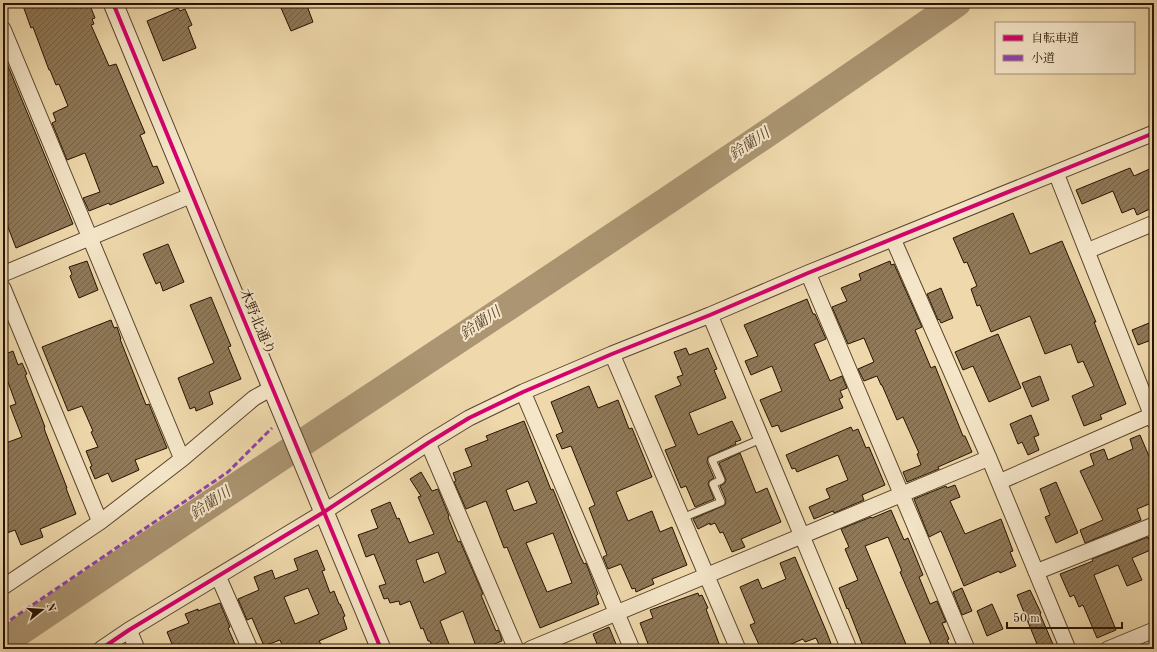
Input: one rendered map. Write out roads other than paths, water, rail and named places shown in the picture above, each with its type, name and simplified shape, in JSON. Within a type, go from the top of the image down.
[{"type":"street","name":"木野北通り","points":[[113,3],[381,649]]},
{"type":"street","points":[[3,29],[182,459]]},
{"type":"street","points":[[101,649],[129,630],[324,512],[468,418],[523,392],[612,354],[710,316],[808,273],[1154,133]]},
{"type":"street","points":[[999,482],[1153,418],[1056,173]]},
{"type":"street","points":[[3,274],[192,195]]},
{"type":"street","points":[[1087,251],[1154,223]]},
{"type":"street","points":[[893,239],[989,458],[1068,649]]},
{"type":"street","points":[[808,273],[967,649]]},
{"type":"street","points":[[3,288],[100,522]]},
{"type":"street","points":[[710,316],[850,649]]},
{"type":"street","points":[[612,354],[738,649]]},
{"type":"street","points":[[5,581],[100,522],[182,459],[254,398],[272,388]]},
{"type":"street","points":[[523,392],[632,649]]},
{"type":"street","points":[[428,443],[516,649]]},
{"type":"street","points":[[530,649],[989,458]]},
{"type":"street","points":[[1036,572],[1154,525]]},
{"type":"street","points":[[218,576],[250,649]]},
{"type":"street","points":[[129,630],[137,649]]},
{"type":"street","points":[[1108,649],[1154,630]]},
{"type":"lane","points":[[682,518],[721,502],[714,484],[721,480],[712,460],[762,439]]},
{"type":"waterway","name":"鈴蘭川","points":[[3,643],[601,245],[839,85],[957,3]]}]
